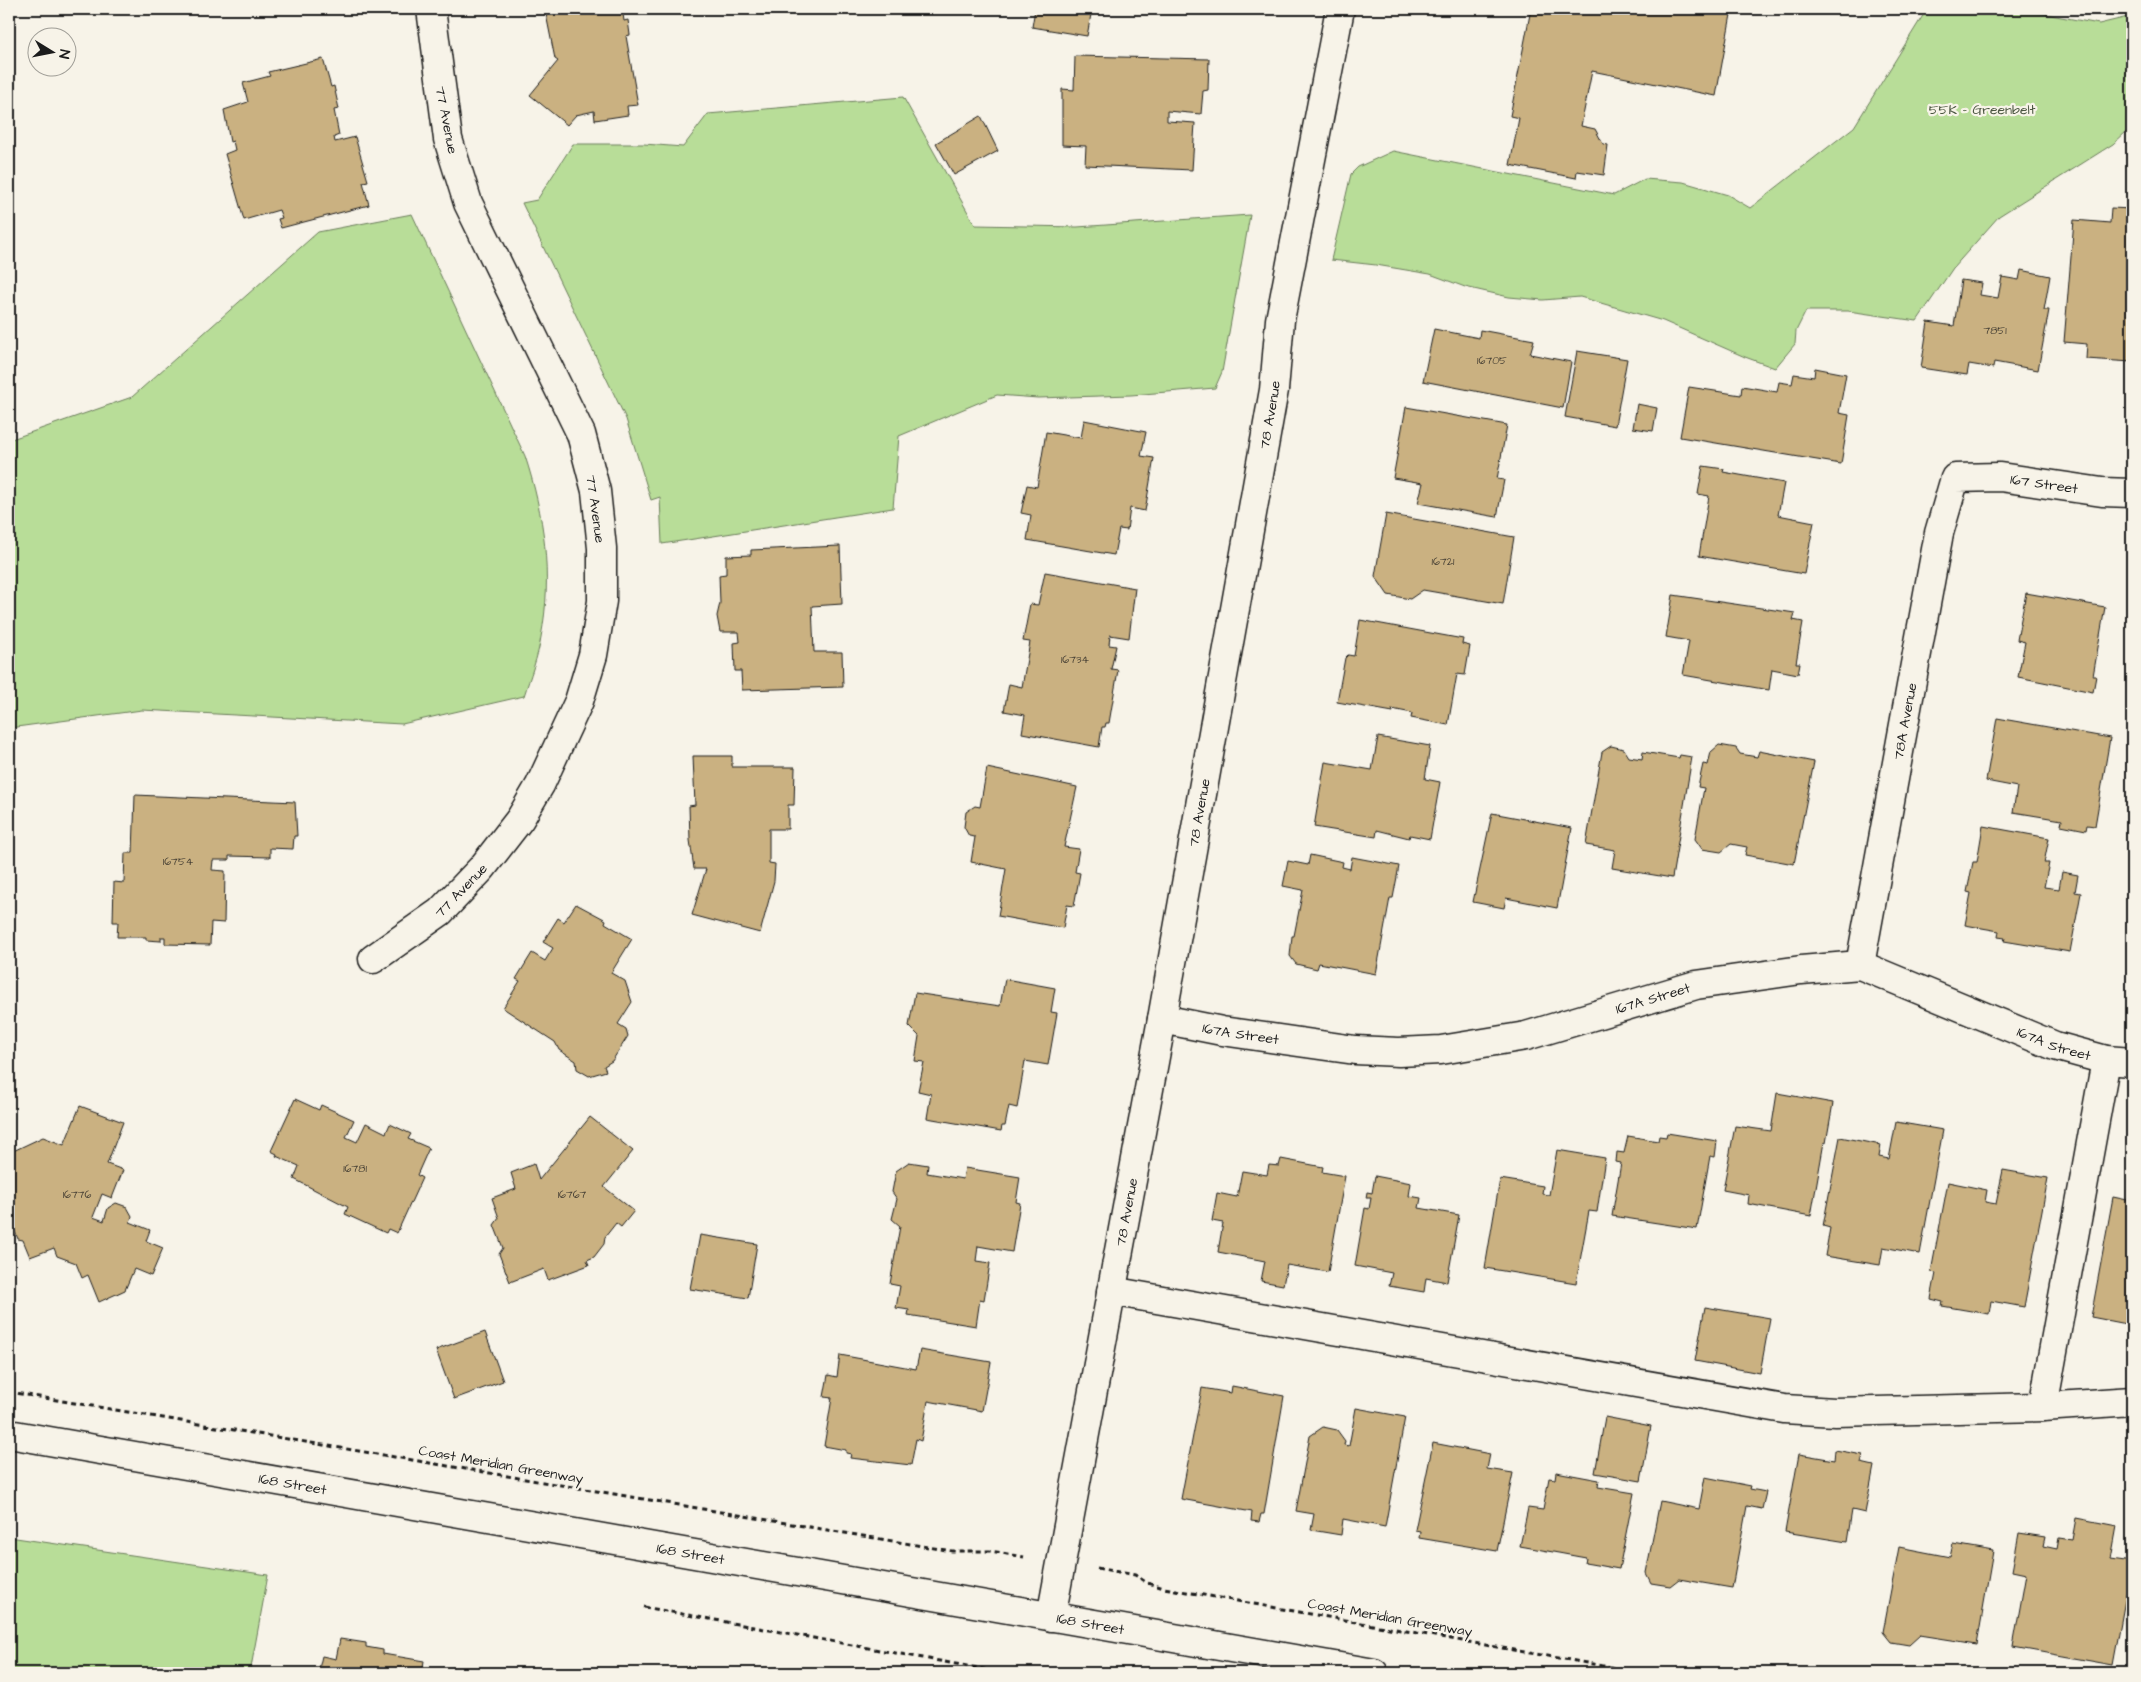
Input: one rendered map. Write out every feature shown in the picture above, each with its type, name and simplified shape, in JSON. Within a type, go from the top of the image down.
[{"type":"street","name":"77 Avenue","points":[[373,959],[440,912],[482,868],[520,819],[552,762],[579,701],[593,655],[602,601],[602,548],[596,490],[581,434],[468,203],[448,139],[431,9]]},
{"type":"street","name":"78 Avenue","points":[[1051,1618],[1162,1018],[1274,390],[1280,320],[1340,9]]},
{"type":"street","name":"167 Street","points":[[1955,478],[2000,477],[2102,492],[2132,494]]},
{"type":"street","name":"78A Avenue","points":[[1860,965],[1939,533],[1955,478]]},
{"type":"street","name":"167A Street","points":[[1162,1018],[1310,1045],[1399,1052],[1441,1050],[1526,1036],[1696,985],[1801,970],[1860,965],[2054,1046],[2119,1061]]},
{"type":"street","points":[[2044,1408],[2119,1061]]},
{"type":"street","points":[[1111,1291],[1784,1409],[1835,1412],[2044,1408],[2132,1401]]},
{"type":"street","name":"168 Street","points":[[9,1434],[1051,1618],[1374,1673]]},
{"type":"path","name":"Coast Meridian Greenway","points":[[9,1392],[952,1550],[991,1551]]},
{"type":"path","name":"Coast Meridian Greenway","points":[[1135,1574],[1148,1583],[1164,1588],[1643,1673]]},
{"type":"path","points":[[644,1607],[1005,1673]]},
{"type":"green space","name":"55K - Greenbelt","points":[[1927,9],[2018,9],[2099,24],[2132,16],[2132,129],[2113,144],[1999,216],[1953,268],[1917,321],[1848,311],[1806,311],[1796,331],[1795,344],[1775,368],[1663,321],[1580,297],[1543,300],[1509,297],[1465,287],[1430,274],[1331,260],[1351,174],[1358,167],[1393,151],[1614,195],[1645,179],[1683,182],[1728,195],[1750,208],[1854,127]]},
{"type":"green space","points":[[903,97],[975,225],[1077,227],[1250,215],[1222,372],[1215,388],[1131,395],[1038,398],[997,395],[899,436],[893,508],[662,544],[660,497],[651,500],[626,419],[522,203],[537,200],[573,144],[644,144],[683,147],[708,114]]},
{"type":"green space","points":[[412,214],[525,456],[532,478],[545,545],[546,591],[545,614],[540,644],[524,696],[402,724],[142,710],[9,728],[9,440],[132,397],[318,232]]},
{"type":"green space","points":[[9,1537],[268,1575],[250,1673],[9,1673]]},
{"type":"building","points":[[545,9],[630,9],[626,14],[623,14],[624,21],[628,20],[630,35],[626,36],[638,105],[627,106],[628,115],[595,120],[594,111],[576,115],[567,125],[530,95],[558,61],[555,59]]},
{"type":"building","points":[[1035,9],[1092,9],[1087,36],[1032,27]]},
{"type":"building","points":[[1191,9],[1218,9],[1217,14]]},
{"type":"building","points":[[1531,9],[1732,9],[1716,96],[1592,71],[1581,126],[1595,129],[1603,144],[1608,145],[1604,175],[1577,171],[1576,178],[1510,165],[1519,118],[1510,116]]},
{"type":"building","points":[[1075,56],[1209,59],[1208,90],[1203,91],[1201,114],[1167,111],[1167,121],[1195,123],[1192,170],[1085,165],[1086,146],[1062,145],[1062,89],[1074,90]]},
{"type":"building","points":[[323,59],[331,87],[334,86],[339,109],[334,110],[339,135],[334,137],[335,142],[355,137],[368,181],[363,182],[369,205],[281,228],[278,219],[282,218],[279,210],[244,220],[225,154],[235,150],[233,141],[230,142],[224,110],[248,102],[243,83],[270,76],[268,72]]},
{"type":"building","points":[[981,116],[998,151],[954,175],[936,143]]},
{"type":"building","points":[[2132,156],[2132,181],[2129,181]]},
{"type":"building","points":[[2111,208],[2132,209],[2132,362],[2086,359],[2087,344],[2064,342],[2074,220],[2110,223]]},
{"type":"building","points":[[2021,270],[2050,276],[2044,310],[2049,310],[2038,370],[1994,362],[1993,368],[1969,364],[1967,375],[1921,368],[1928,322],[1954,326],[1961,280],[1982,283],[1980,295],[1998,298],[2002,277],[2019,280]]},
{"type":"building","points":[[1434,329],[1479,338],[1480,330],[1534,340],[1530,354],[1571,362],[1563,408],[1423,381]]},
{"type":"building","points":[[1577,351],[1627,359],[1615,426],[1565,417]]},
{"type":"building","points":[[9,361],[12,385],[9,386]]},
{"type":"building","points":[[1815,368],[1846,374],[1839,413],[1849,415],[1841,464],[1680,437],[1689,387],[1741,395],[1742,386],[1777,392],[1779,382],[1792,384],[1794,374],[1814,377]]},
{"type":"building","points":[[1637,404],[1657,408],[1653,431],[1633,428]]},
{"type":"building","points":[[1406,407],[1507,425],[1497,479],[1504,480],[1497,517],[1418,503],[1423,483],[1393,478]]},
{"type":"building","points":[[1084,420],[1146,432],[1141,456],[1154,458],[1145,511],[1130,508],[1127,530],[1119,529],[1114,555],[1027,540],[1031,515],[1021,513],[1027,485],[1037,487],[1046,432],[1081,438]]},
{"type":"building","points":[[1703,466],[1724,469],[1723,472],[1784,483],[1778,515],[1814,522],[1804,574],[1699,556],[1709,496],[1698,494]]},
{"type":"building","points":[[1386,514],[1514,537],[1503,604],[1423,590],[1410,599],[1388,595],[1375,576]]},
{"type":"building","points":[[840,546],[842,604],[812,606],[814,652],[842,652],[843,687],[742,690],[741,671],[735,671],[734,643],[740,642],[739,632],[720,632],[717,616],[720,603],[719,575],[726,574],[726,556],[751,555],[751,550]]},
{"type":"building","points":[[1045,572],[1135,588],[1129,638],[1110,635],[1109,645],[1116,646],[1111,669],[1118,670],[1109,723],[1102,727],[1099,747],[1022,733],[1025,715],[1004,711],[1009,684],[1022,687],[1030,642],[1023,641],[1030,604],[1038,605]]},
{"type":"building","points":[[2026,593],[2105,607],[2093,676],[2096,676],[2093,692],[2018,677],[2025,642],[2017,640]]},
{"type":"building","points":[[1673,595],[1795,613],[1793,620],[1803,622],[1796,663],[1800,663],[1798,674],[1772,669],[1769,690],[1683,675],[1689,641],[1666,637]]},
{"type":"building","points":[[1360,620],[1463,639],[1462,644],[1470,646],[1465,675],[1457,674],[1448,725],[1411,718],[1412,713],[1392,709],[1393,712],[1337,702],[1345,658],[1348,655],[1354,656]]},
{"type":"building","points":[[1997,718],[2110,738],[2095,826],[2087,825],[2086,830],[2061,825],[2062,820],[2013,812],[2017,787],[1986,781]]},
{"type":"building","points":[[1378,737],[1430,746],[1425,779],[1440,782],[1430,839],[1410,835],[1409,838],[1377,830],[1376,837],[1314,827],[1325,762],[1372,770]]},
{"type":"building","points":[[1719,745],[1736,748],[1740,754],[1757,757],[1759,751],[1814,762],[1794,864],[1745,855],[1747,847],[1731,844],[1721,852],[1702,849],[1695,839],[1704,788],[1698,787],[1703,764],[1708,765],[1711,752]]},
{"type":"building","points":[[1611,746],[1624,749],[1629,757],[1642,759],[1643,752],[1679,758],[1680,755],[1692,757],[1672,878],[1612,868],[1615,850],[1586,845],[1602,752]]},
{"type":"building","points":[[693,756],[732,756],[732,767],[795,767],[794,805],[788,805],[788,829],[769,829],[769,863],[775,864],[774,881],[760,933],[692,915],[706,869],[694,869],[690,840],[689,806],[695,805]]},
{"type":"building","points":[[987,768],[1077,787],[1064,847],[1079,849],[1075,872],[1080,873],[1074,906],[1067,905],[1063,928],[998,916],[1006,869],[971,862],[975,837],[969,836],[964,827],[966,812],[975,806],[980,807]]},
{"type":"building","points":[[135,795],[295,802],[297,836],[294,836],[293,849],[270,848],[270,857],[229,856],[229,860],[213,860],[212,870],[225,871],[224,923],[211,922],[210,945],[165,944],[165,937],[161,937],[161,941],[146,940],[146,937],[117,937],[118,922],[113,922],[114,882],[124,883],[125,853],[133,853]]},
{"type":"building","points":[[1492,813],[1572,828],[1557,908],[1506,898],[1504,908],[1473,902]]},
{"type":"building","points":[[1983,826],[2049,838],[2044,863],[2049,863],[2044,887],[2059,889],[2062,872],[2078,875],[2075,892],[2081,893],[2070,952],[2004,941],[2005,938],[1998,937],[1999,931],[1965,925],[1971,893],[1967,892],[1973,862],[1977,862]]},
{"type":"building","points":[[1310,855],[1343,862],[1342,867],[1350,869],[1352,857],[1399,866],[1393,898],[1390,898],[1376,974],[1319,963],[1317,969],[1296,964],[1290,956],[1292,936],[1294,936],[1303,890],[1283,886],[1288,861],[1308,865]]},
{"type":"building","points":[[576,904],[606,920],[605,923],[632,939],[611,973],[625,981],[632,1002],[618,1024],[626,1029],[628,1036],[612,1061],[604,1066],[606,1071],[589,1076],[577,1069],[576,1061],[559,1050],[555,1042],[503,1008],[520,981],[516,979],[532,953],[545,961],[553,948],[543,942],[558,918],[564,922]]},
{"type":"building","points":[[1005,979],[1055,988],[1051,1012],[1057,1013],[1048,1065],[1025,1061],[1017,1108],[1009,1106],[1005,1126],[1002,1126],[1001,1131],[927,1118],[931,1094],[918,1091],[924,1062],[915,1061],[919,1036],[909,1026],[915,993],[1000,1006]]},
{"type":"building","points":[[1777,1093],[1833,1103],[1811,1216],[1748,1204],[1749,1195],[1723,1190],[1735,1126],[1771,1131]]},
{"type":"building","points":[[295,1099],[319,1110],[321,1105],[354,1120],[346,1137],[357,1142],[366,1123],[386,1133],[390,1124],[411,1134],[408,1139],[429,1148],[417,1175],[422,1178],[397,1233],[388,1229],[386,1233],[345,1214],[348,1207],[294,1179],[299,1166],[276,1156],[277,1154],[271,1151]]},
{"type":"building","points":[[80,1106],[123,1122],[107,1164],[123,1170],[112,1198],[102,1194],[93,1217],[104,1221],[108,1208],[116,1203],[127,1207],[132,1216],[130,1222],[150,1230],[146,1241],[163,1248],[151,1276],[134,1269],[125,1290],[99,1302],[88,1275],[82,1278],[76,1263],[57,1256],[54,1248],[30,1257],[23,1240],[18,1239],[9,1217],[9,1153],[43,1137],[64,1145]]},
{"type":"building","points":[[590,1117],[633,1151],[604,1187],[634,1211],[621,1227],[616,1223],[605,1237],[604,1244],[594,1257],[587,1260],[589,1265],[548,1280],[544,1269],[510,1282],[499,1254],[503,1248],[494,1225],[499,1218],[492,1198],[516,1189],[511,1173],[534,1164],[539,1180]]},
{"type":"building","points":[[1896,1122],[1943,1130],[1920,1254],[1883,1247],[1880,1265],[1825,1256],[1830,1228],[1823,1226],[1840,1137],[1881,1145],[1879,1157],[1889,1159]]},
{"type":"building","points":[[1667,1133],[1717,1141],[1715,1157],[1710,1156],[1697,1229],[1612,1216],[1621,1163],[1616,1162],[1617,1152],[1624,1153],[1628,1136],[1658,1141],[1659,1136],[1666,1137]]},
{"type":"building","points":[[1557,1150],[1605,1158],[1597,1212],[1589,1211],[1576,1283],[1485,1268],[1500,1179],[1543,1186],[1542,1194],[1549,1195]]},
{"type":"building","points":[[1281,1159],[1323,1167],[1322,1172],[1345,1176],[1328,1272],[1287,1265],[1283,1285],[1261,1281],[1265,1261],[1218,1252],[1223,1223],[1212,1221],[1217,1193],[1237,1197],[1242,1171],[1267,1175],[1269,1165],[1279,1166]]},
{"type":"building","points":[[909,1162],[928,1165],[927,1173],[963,1179],[965,1168],[1020,1177],[1016,1202],[1020,1203],[1012,1252],[978,1246],[976,1261],[990,1263],[984,1300],[980,1299],[976,1326],[908,1315],[909,1310],[896,1308],[900,1286],[890,1284],[900,1226],[892,1219],[897,1199],[892,1192],[896,1171]]},
{"type":"building","points":[[2003,1170],[2048,1178],[2024,1307],[1991,1301],[1989,1314],[1942,1306],[1943,1302],[1931,1299],[1936,1273],[1931,1272],[1948,1182],[1987,1190],[1985,1202],[1996,1204]]},
{"type":"building","points":[[1375,1176],[1411,1183],[1409,1196],[1421,1198],[1419,1208],[1459,1215],[1447,1282],[1426,1278],[1424,1292],[1389,1286],[1392,1273],[1355,1266],[1365,1208],[1369,1209],[1371,1198],[1366,1198],[1367,1192],[1372,1193]]},
{"type":"building","points":[[2113,1197],[2132,1201],[2132,1325],[2091,1317]]},
{"type":"building","points":[[700,1235],[757,1244],[748,1298],[690,1289]]},
{"type":"building","points":[[1705,1307],[1770,1318],[1760,1373],[1695,1361]]},
{"type":"building","points":[[485,1332],[503,1381],[454,1399],[436,1350]]},
{"type":"building","points":[[920,1350],[991,1362],[982,1411],[928,1401],[921,1441],[916,1439],[911,1465],[850,1458],[851,1454],[846,1453],[846,1450],[824,1446],[832,1398],[824,1397],[828,1375],[837,1377],[840,1355],[916,1369]]},
{"type":"building","points":[[1232,1386],[1284,1396],[1264,1514],[1261,1514],[1259,1522],[1251,1521],[1252,1512],[1181,1499],[1202,1388],[1231,1393]]},
{"type":"building","points":[[1356,1408],[1405,1417],[1385,1527],[1343,1519],[1341,1535],[1311,1530],[1314,1514],[1296,1511],[1310,1436],[1323,1427],[1337,1430],[1345,1441],[1344,1445],[1349,1446]]},
{"type":"building","points":[[1605,1417],[1651,1426],[1641,1481],[1595,1473]]},
{"type":"building","points":[[1433,1443],[1490,1454],[1487,1469],[1513,1473],[1497,1551],[1419,1538],[1420,1531],[1415,1530]]},
{"type":"building","points":[[1835,1450],[1863,1455],[1861,1463],[1874,1466],[1865,1513],[1852,1510],[1847,1542],[1785,1532],[1799,1454],[1834,1460]]},
{"type":"building","points":[[1556,1472],[1599,1480],[1598,1487],[1634,1493],[1619,1569],[1585,1563],[1586,1558],[1520,1546],[1528,1508],[1543,1510],[1549,1478],[1555,1479]]},
{"type":"building","points":[[1705,1477],[1751,1486],[1750,1489],[1766,1492],[1762,1509],[1747,1506],[1732,1588],[1679,1579],[1670,1586],[1651,1583],[1646,1573],[1660,1501],[1699,1509]]},
{"type":"building","points":[[2076,1518],[2117,1526],[2111,1559],[2132,1562],[2113,1665],[2013,1647],[2026,1574],[2012,1571],[2019,1533],[2045,1537],[2043,1546],[2057,1549],[2059,1538],[2072,1540]]},
{"type":"building","points":[[1953,1544],[1993,1551],[1977,1644],[1920,1635],[1909,1645],[1891,1642],[1883,1632],[1899,1547],[1950,1557]]},
{"type":"building","points":[[340,1639],[366,1643],[366,1647],[383,1650],[383,1654],[424,1661],[422,1673],[318,1673],[322,1656],[336,1659]]}]
